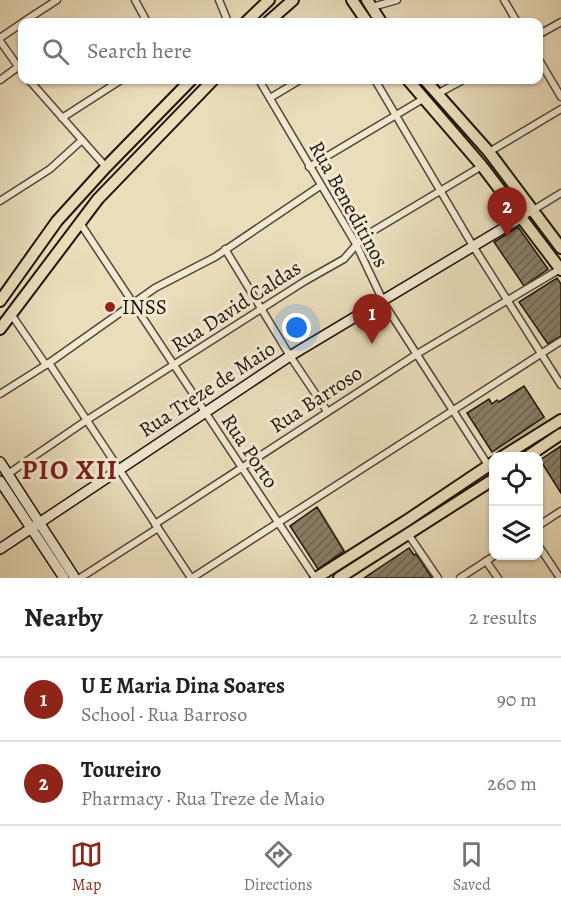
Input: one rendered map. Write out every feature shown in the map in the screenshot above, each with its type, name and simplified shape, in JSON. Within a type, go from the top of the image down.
[{"type":"main road","points":[[250,18],[269,0]]},
{"type":"main road","points":[[273,18],[293,0]]},
{"type":"main road","points":[[352,0],[364,18]]},
{"type":"main road","points":[[369,4],[378,18]]},
{"type":"main road","points":[[0,301],[57,221],[186,84]]},
{"type":"main road","points":[[0,328],[79,222],[209,84]]},
{"type":"main road","points":[[411,84],[482,166],[560,270]]},
{"type":"main road","points":[[428,84],[489,152],[561,248]]},
{"type":"main road","points":[[465,146],[475,137]]},
{"type":"main road","points":[[509,452],[561,420]]},
{"type":"main road","points":[[533,452],[561,434]]},
{"type":"main road","points":[[315,578],[489,465]]},
{"type":"main road","points":[[339,578],[489,482]]},
{"type":"street","points":[[30,18],[57,0]]},
{"type":"street","points":[[135,0],[145,18]]},
{"type":"street","points":[[219,0],[224,18]]},
{"type":"street","points":[[369,4],[397,0]]},
{"type":"street","points":[[504,0],[515,18]]},
{"type":"street","points":[[543,32],[561,22]]},
{"type":"street","points":[[18,26],[0,39],[18,67]]},
{"type":"street","points":[[543,66],[561,97]]},
{"type":"street","points":[[0,80],[18,71]]},
{"type":"street","points":[[32,84],[106,167]]},
{"type":"street","points":[[62,118],[116,84]]},
{"type":"street","name":"Rua Beneditinos","points":[[261,84],[356,244],[382,300],[489,461]]},
{"type":"street","points":[[270,98],[293,84]]},
{"type":"street","points":[[377,84],[473,246],[561,385]]},
{"type":"street","points":[[437,94],[456,84]]},
{"type":"street","points":[[309,167],[423,99]]},
{"type":"street","points":[[489,152],[561,109]]},
{"type":"street","points":[[0,201],[45,172],[82,140]]},
{"type":"street","name":"Rua David Caldas","points":[[8,474],[87,420],[344,259],[363,237],[482,166]]},
{"type":"street","points":[[0,394],[155,288],[215,257],[320,186]]},
{"type":"street","name":"Rua Treze de Maio","points":[[0,549],[290,356],[561,193]]},
{"type":"street","name":"Rua Porto","points":[[79,222],[315,578]]},
{"type":"street","points":[[225,249],[261,310],[327,411]]},
{"type":"street","name":"Rua Barroso","points":[[80,578],[327,411],[417,354],[560,270]]},
{"type":"street","points":[[11,314],[87,420],[192,578],[561,341]]},
{"type":"street","points":[[0,462],[64,578]]},
{"type":"street","points":[[0,481],[75,578]]},
{"type":"street","points":[[543,523],[561,511]]},
{"type":"street","points":[[408,534],[438,578]]},
{"type":"street","points":[[543,552],[560,578]]},
{"type":"street","points":[[460,578],[489,559]]},
{"type":"street","points":[[486,561],[498,578]]},
{"type":"building","points":[[518,227],[548,269],[524,286],[494,242]]},
{"type":"building","points":[[557,278],[561,284],[561,336],[548,344],[519,302]]},
{"type":"building","points":[[524,386],[544,417],[492,452],[467,413],[489,399],[492,404],[497,400],[499,402]]},
{"type":"building","points":[[561,446],[561,493],[543,465],[543,458]]},
{"type":"building","points":[[317,507],[344,551],[318,569],[290,526]]},
{"type":"building","points":[[409,548],[414,555],[416,554],[432,578],[364,578]]},
{"type":"place","name":"Toureiro","points":[[507,237]]},
{"type":"place","name":"INSS","points":[[110,307]]},
{"type":"place","name":"U E Maria Dina Soares","points":[[372,344]]},
{"type":"district","name":"PIO XII","points":[[70,470]]}]
